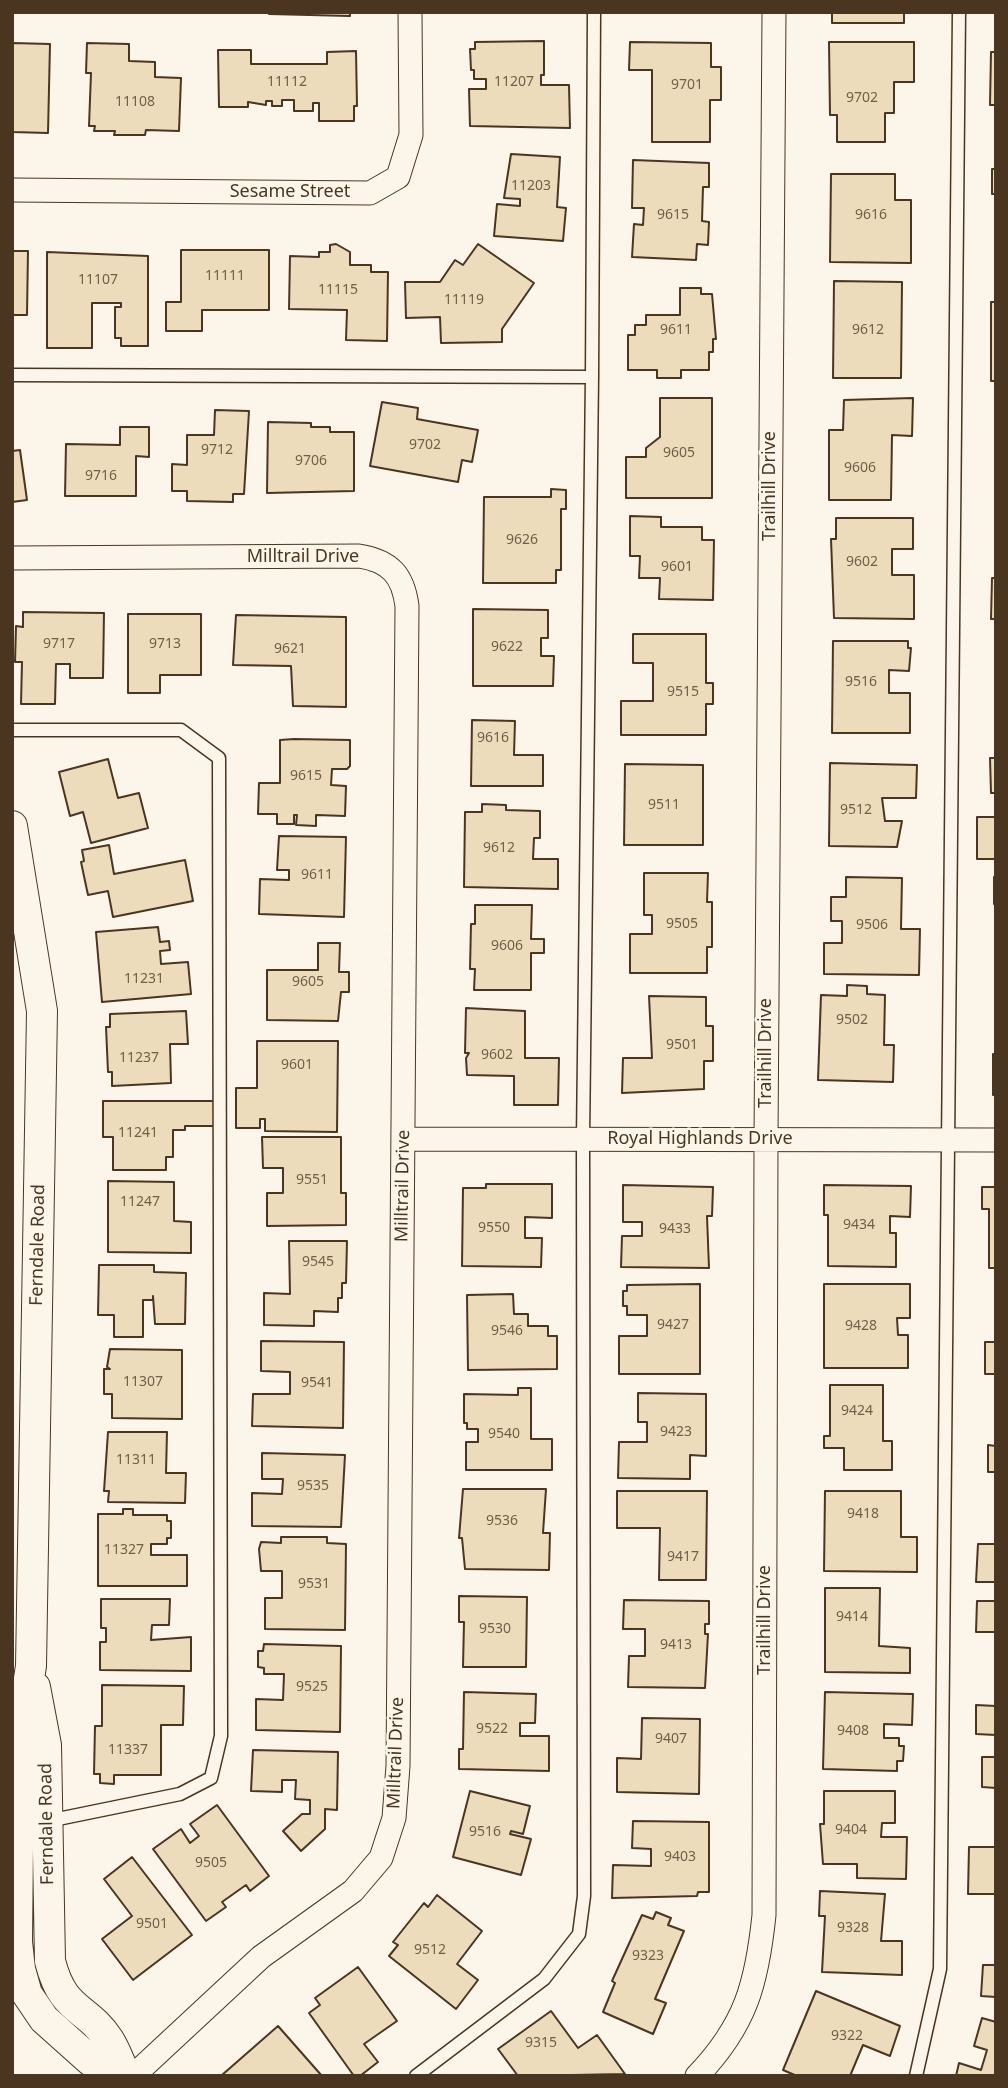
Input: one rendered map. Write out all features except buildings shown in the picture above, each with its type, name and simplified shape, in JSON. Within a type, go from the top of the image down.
[{"type":"street","name":"Sesame Street","points":[[12,190],[370,193],[398,177],[411,135],[410,12]]},
{"type":"street","name":"Trailhill Drive","points":[[697,2076],[711,2061],[740,2018],[758,1970],[764,1915],[774,12]]},
{"type":"street","name":"Milltrail Drive","points":[[12,558],[359,556],[379,559],[394,570],[405,586],[407,606],[398,1766],[394,1818],[381,1858],[353,1891],[261,1957],[133,2076]]},
{"type":"street","name":"Ferndale Road","points":[[12,826],[42,1011],[31,1666],[19,1742],[16,1960]]},
{"type":"street","name":"Royal Highlands Drive","points":[[404,1139],[996,1140]]},
{"type":"street","name":"Ferndale Road","points":[[31,1666],[46,1745],[49,1941],[55,1984],[67,2001],[108,2039],[126,2076]]},
{"type":"street","points":[[16,1960],[27,1994],[44,2019],[91,2061],[119,2076]]},
{"type":"lane","points":[[416,2076],[544,1979],[579,1934],[584,1896],[583,1139],[594,12]]},
{"type":"lane","points":[[916,2076],[940,1969],[959,12]]},
{"type":"lane","points":[[12,375],[592,377]]},
{"type":"lane","points":[[12,730],[181,730],[219,758],[221,1735],[211,1778],[180,1794],[48,1821]]}]
